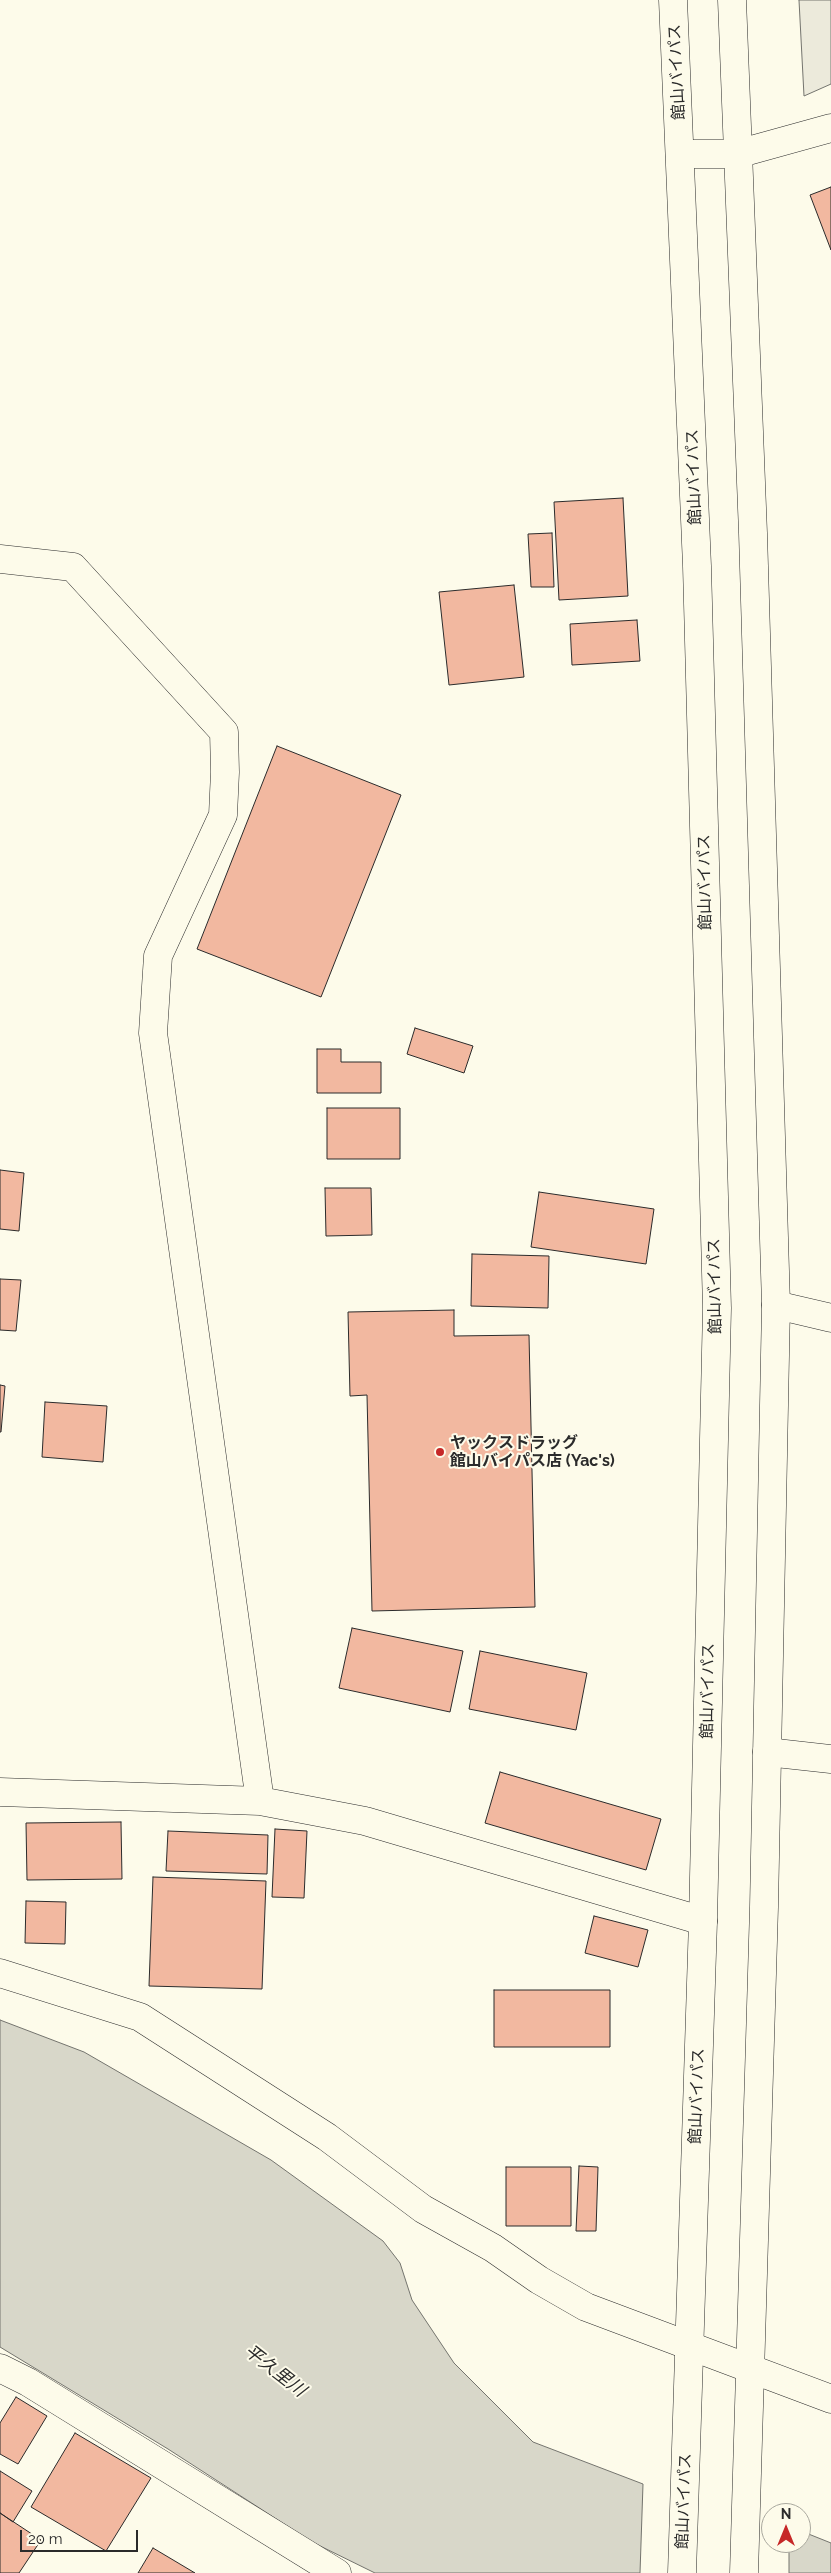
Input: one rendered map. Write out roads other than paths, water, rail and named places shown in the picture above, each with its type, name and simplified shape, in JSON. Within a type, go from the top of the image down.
[{"type":"main road","name":"館山バイパス","points":[[673,0],[698,586],[716,1308],[703,1921],[682,2573]]},
{"type":"main road","points":[[732,0],[754,543],[776,1305],[767,1752],[751,2378],[744,2573]]},
{"type":"main road","points":[[680,154],[737,154],[831,128]]},
{"type":"main road","points":[[0,559],[72,566],[224,732],[223,815],[158,956],[153,1033],[260,1802]]},
{"type":"main road","points":[[776,1305],[831,1318]]},
{"type":"main road","points":[[767,1752],[831,1759]]},
{"type":"main road","points":[[0,1792],[260,1802],[365,1821],[703,1921]]},
{"type":"main road","points":[[0,1973],[140,2017],[328,2137],[423,2209],[493,2248],[539,2280],[586,2307],[688,2354],[751,2378],[831,2399]]},
{"type":"main road","points":[[0,2368],[28,2382],[337,2573]]},
{"type":"water","name":"平久里川","points":[[0,2020],[84,2052],[271,2160],[383,2241],[400,2263],[412,2300],[454,2363],[533,2442],[643,2484],[640,2573],[375,2573],[312,2542],[168,2449],[0,2347]]},
{"type":"water","points":[[811,2535],[831,2543],[831,2573],[789,2573],[789,2553],[811,2553]]},
{"type":"place","name":"ヤックスドラッグ 館山バイパス店 (Yac's)","points":[[440,1452]]}]
